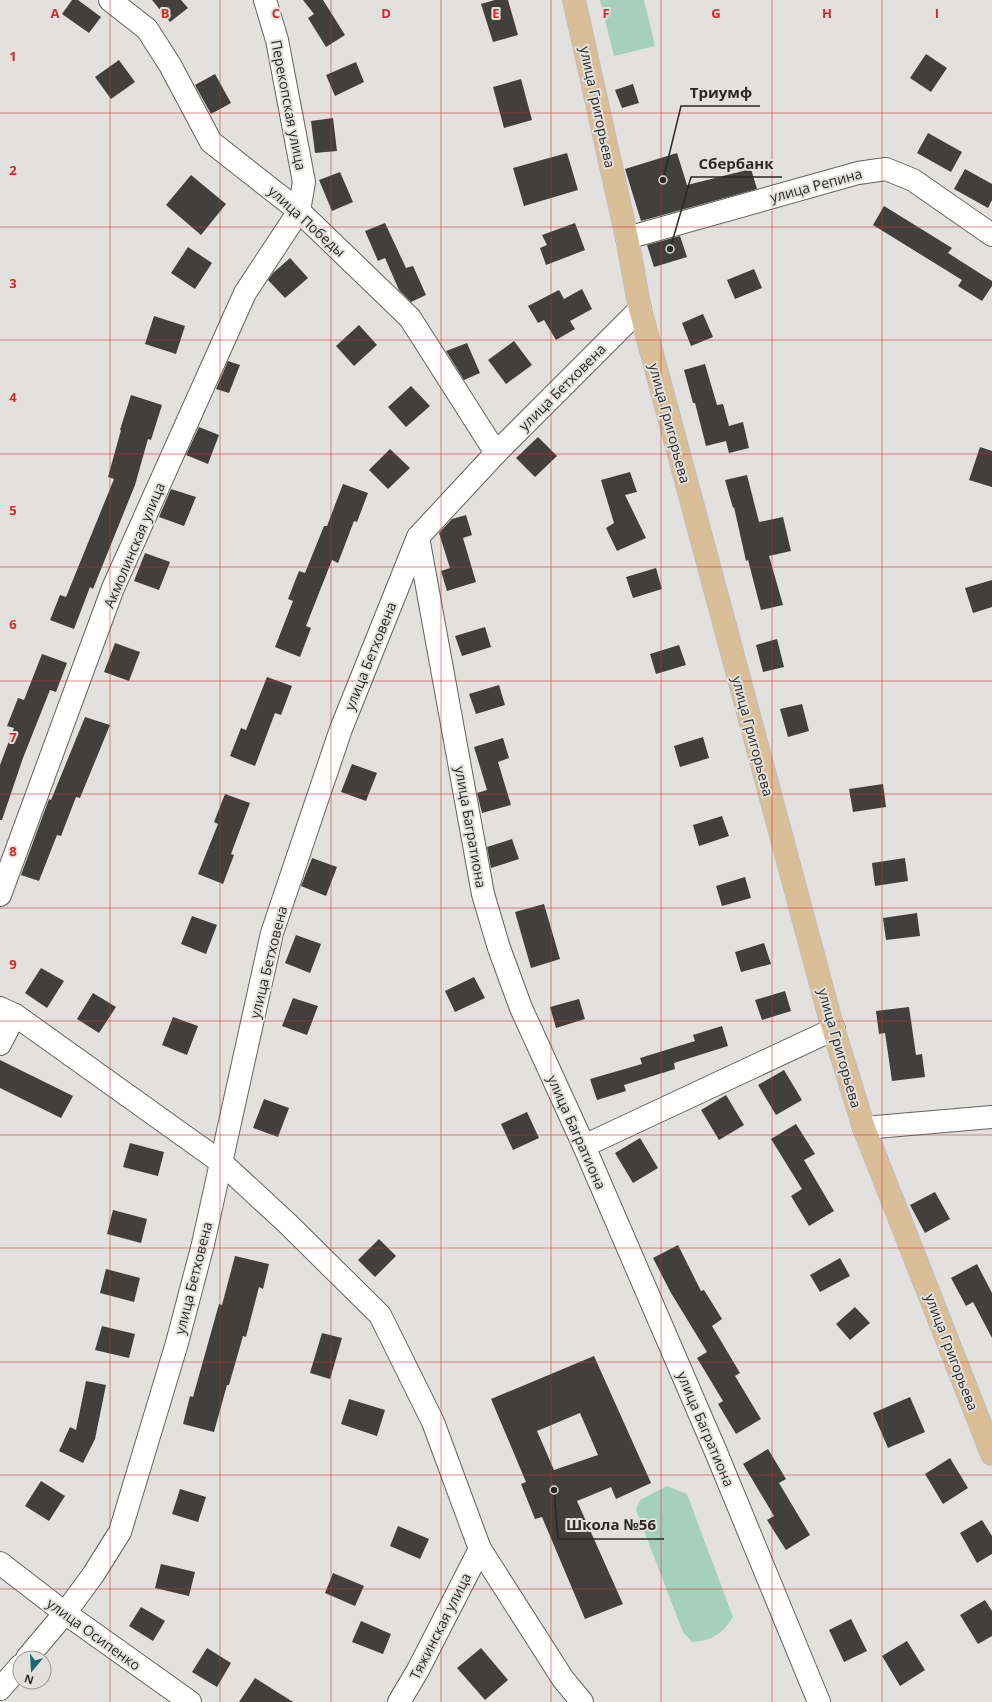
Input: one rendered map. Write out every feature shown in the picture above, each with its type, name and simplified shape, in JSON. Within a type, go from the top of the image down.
[{"type":"main road","name":"улица Григорьева","points":[[574,0],[627,238],[640,309],[746,708],[834,1029],[864,1128],[992,1454]]},
{"type":"street","name":"улица Победы","points":[[110,0],[147,30],[170,65],[211,142],[299,211],[410,318],[496,453]]},
{"type":"street","name":"Перекопская улица","points":[[265,0],[277,40],[304,182],[299,211]]},
{"type":"street","name":"улица Репина","points":[[627,238],[858,173],[886,169],[913,180],[992,235]]},
{"type":"street","name":"Акмолинская улица","points":[[0,895],[114,588],[245,293],[299,211]]},
{"type":"street","name":"улица Бетховена","points":[[34,1650],[65,1613],[93,1575],[120,1532],[177,1343],[222,1163],[272,933],[341,729],[418,537],[496,453],[640,309]]},
{"type":"street","name":"улица Багратиона","points":[[418,537],[484,894],[498,948],[520,1008],[584,1146],[716,1452],[818,1702]]},
{"type":"street","points":[[0,1044],[7,1011],[222,1163],[288,1224],[380,1315],[433,1422],[480,1549],[563,1679],[582,1702]]},
{"type":"street","points":[[584,1146],[834,1029]]},
{"type":"street","points":[[864,1128],[992,1117]]},
{"type":"street","name":"Тяжинская улица","points":[[399,1702],[418,1670],[480,1549]]},
{"type":"street","name":"улица Осипенко","points":[[0,1563],[65,1613],[190,1702]]},
{"type":"street","points":[[0,1690],[12,1676]]},
{"type":"green space","points":[[600,0],[644,0],[655,46],[614,56]]},
{"type":"green space","points":[[667,1486],[687,1494],[733,1617],[725,1628],[716,1636],[705,1640],[692,1642],[683,1632],[636,1510],[640,1500]]},
{"type":"building","points":[[72,0],[78,0],[101,17],[89,33],[62,14]]},
{"type":"building","points":[[152,0],[181,0],[188,8],[170,22]]},
{"type":"building","points":[[303,0],[323,0],[345,35],[326,47],[308,18],[314,14]]},
{"type":"building","points":[[495,0],[508,0],[518,35],[493,42],[481,4]]},
{"type":"building","points":[[926,54],[947,68],[931,92],[910,78]]},
{"type":"building","points":[[119,60],[135,82],[111,99],[95,77]]},
{"type":"building","points":[[356,62],[364,82],[335,96],[326,75]]},
{"type":"building","points":[[215,74],[231,103],[211,114],[195,85]]},
{"type":"building","points":[[521,79],[532,120],[504,128],[493,87]]},
{"type":"building","points":[[633,84],[639,103],[622,108],[615,90]]},
{"type":"building","points":[[333,118],[337,151],[315,153],[311,121]]},
{"type":"building","points":[[928,133],[962,152],[951,172],[917,153]]},
{"type":"building","points":[[567,153],[578,190],[524,206],[513,168]]},
{"type":"building","points":[[677,153],[687,185],[751,169],[757,189],[641,221],[625,169]]},
{"type":"building","points":[[965,169],[992,184],[992,200],[988,208],[954,189]]},
{"type":"building","points":[[340,172],[353,202],[332,211],[319,180]]},
{"type":"building","points":[[191,175],[226,204],[201,235],[166,205]]},
{"type":"building","points":[[884,206],[952,248],[948,253],[992,281],[992,286],[982,301],[958,286],[962,280],[873,225]]},
{"type":"building","points":[[385,223],[406,268],[413,266],[426,295],[411,302],[399,290],[385,258],[378,261],[365,231]]},
{"type":"building","points":[[575,223],[585,250],[546,265],[540,248],[547,245],[542,235]]},
{"type":"building","points":[[680,236],[687,257],[654,267],[647,245]]},
{"type":"building","points":[[188,247],[212,263],[195,289],[171,273]]},
{"type":"building","points":[[290,258],[308,278],[285,298],[268,280],[273,273]]},
{"type":"building","points":[[754,269],[762,288],[735,299],[727,280]]},
{"type":"building","points":[[582,289],[592,309],[570,321],[575,329],[556,340],[544,320],[538,323],[528,306],[559,290],[564,299]]},
{"type":"building","points":[[703,314],[713,337],[691,346],[682,323]]},
{"type":"building","points":[[154,316],[185,326],[176,354],[145,344]]},
{"type":"building","points":[[359,325],[377,345],[354,366],[336,346]]},
{"type":"building","points":[[514,341],[532,365],[506,384],[488,360]]},
{"type":"building","points":[[467,343],[480,373],[464,380],[446,351]]},
{"type":"building","points":[[228,361],[240,365],[229,393],[216,389]]},
{"type":"building","points":[[705,364],[717,405],[723,404],[729,426],[743,422],[749,448],[729,453],[726,441],[706,446],[695,403],[693,403],[684,370]]},
{"type":"building","points":[[411,386],[430,406],[406,427],[388,407]]},
{"type":"building","points":[[131,395],[162,405],[151,440],[148,439],[135,485],[93,589],[90,587],[74,629],[50,620],[60,595],[66,597],[114,479],[108,477]]},
{"type":"building","points":[[199,427],[219,435],[208,464],[186,455]]},
{"type":"building","points":[[538,437],[557,456],[535,477],[516,458]]},
{"type":"building","points":[[980,447],[992,451],[992,487],[969,480]]},
{"type":"building","points":[[390,449],[410,468],[388,489],[369,470]]},
{"type":"building","points":[[630,472],[637,492],[625,495],[646,538],[617,551],[606,528],[614,523],[601,480]]},
{"type":"building","points":[[747,475],[759,522],[783,517],[791,551],[769,556],[783,605],[761,610],[748,560],[746,561],[734,507],[733,508],[725,480]]},
{"type":"building","points":[[343,484],[368,493],[357,522],[354,521],[338,563],[332,560],[306,626],[311,628],[300,657],[275,647],[293,601],[288,599],[299,571],[305,573],[324,526],[327,526]]},
{"type":"building","points":[[171,489],[196,497],[184,526],[159,517]]},
{"type":"building","points":[[466,515],[472,535],[463,538],[476,582],[447,591],[441,571],[450,568],[439,533],[452,519]]},
{"type":"building","points":[[145,553],[170,562],[159,590],[134,581]]},
{"type":"building","points":[[656,568],[662,589],[633,598],[626,577]]},
{"type":"building","points":[[992,580],[992,607],[973,613],[965,588]]},
{"type":"building","points":[[485,627],[491,647],[462,656],[455,636]]},
{"type":"building","points":[[777,639],[784,667],[763,672],[756,645]]},
{"type":"building","points":[[115,643],[140,652],[129,681],[104,672]]},
{"type":"building","points":[[679,645],[686,665],[656,674],[650,654]]},
{"type":"building","points":[[42,654],[67,663],[56,692],[50,690],[23,758],[2,820],[0,820],[0,765],[14,728],[7,726],[18,698],[24,700]]},
{"type":"building","points":[[267,677],[292,686],[281,715],[275,713],[255,766],[230,756],[241,728],[246,730]]},
{"type":"building","points":[[499,685],[505,705],[476,714],[469,694]]},
{"type":"building","points":[[802,704],[809,731],[788,737],[780,709]]},
{"type":"building","points":[[85,717],[110,725],[80,798],[76,797],[61,836],[57,835],[39,881],[21,875],[49,799],[51,800]]},
{"type":"building","points":[[703,737],[709,758],[680,767],[674,746]]},
{"type":"building","points":[[503,738],[509,758],[498,762],[511,805],[482,813],[477,793],[487,790],[474,747]]},
{"type":"building","points":[[352,764],[377,773],[366,801],[341,792]]},
{"type":"building","points":[[883,784],[886,807],[853,812],[849,789]]},
{"type":"building","points":[[225,794],[250,803],[231,854],[234,855],[223,884],[198,874],[218,824],[214,822]]},
{"type":"building","points":[[722,816],[729,836],[699,846],[693,825]]},
{"type":"building","points":[[512,839],[519,859],[491,868],[487,847]]},
{"type":"building","points":[[312,858],[337,867],[326,896],[301,886]]},
{"type":"building","points":[[905,858],[908,881],[875,886],[872,863]]},
{"type":"building","points":[[745,877],[751,898],[722,906],[716,886]]},
{"type":"building","points":[[544,904],[560,959],[531,968],[515,912]]},
{"type":"building","points":[[917,913],[920,936],[886,940],[883,918]]},
{"type":"building","points":[[192,916],[217,925],[206,954],[181,944]]},
{"type":"building","points":[[296,935],[321,944],[310,973],[285,963]]},
{"type":"building","points":[[764,943],[771,964],[741,972],[735,952]]},
{"type":"building","points":[[41,968],[64,981],[47,1008],[25,993]]},
{"type":"building","points":[[474,977],[485,998],[455,1012],[445,991]]},
{"type":"building","points":[[785,991],[791,1011],[762,1020],[755,1000]]},
{"type":"building","points":[[93,993],[116,1007],[99,1033],[77,1019]]},
{"type":"building","points":[[293,998],[318,1006],[307,1035],[282,1026]]},
{"type":"building","points":[[579,999],[585,1019],[556,1028],[550,1007]]},
{"type":"building","points":[[909,1007],[916,1055],[922,1054],[925,1077],[892,1081],[885,1033],[879,1034],[876,1011]]},
{"type":"building","points":[[173,1017],[198,1026],[187,1055],[162,1045]]},
{"type":"building","points":[[722,1026],[728,1046],[674,1063],[675,1069],[624,1085],[626,1091],[597,1100],[590,1079],[642,1064],[640,1058],[695,1041],[693,1035]]},
{"type":"building","points":[[0,1060],[73,1096],[61,1118],[0,1088]]},
{"type":"building","points":[[784,1070],[802,1100],[776,1115],[758,1085]]},
{"type":"building","points":[[726,1095],[744,1125],[719,1140],[701,1110]]},
{"type":"building","points":[[264,1099],[289,1108],[278,1137],[253,1128]]},
{"type":"building","points":[[527,1112],[539,1138],[513,1150],[501,1124]]},
{"type":"building","points":[[796,1124],[815,1154],[804,1160],[834,1211],[809,1226],[791,1196],[802,1189],[771,1139]]},
{"type":"building","points":[[640,1138],[658,1168],[633,1183],[615,1153]]},
{"type":"building","points":[[130,1143],[164,1152],[158,1176],[123,1167]]},
{"type":"building","points":[[935,1192],[950,1219],[925,1233],[910,1205]]},
{"type":"building","points":[[113,1210],[147,1219],[141,1243],[107,1234]]},
{"type":"building","points":[[379,1239],[396,1256],[375,1277],[358,1260]]},
{"type":"building","points":[[678,1245],[701,1291],[704,1290],[722,1319],[712,1326],[740,1373],[735,1376],[761,1419],[736,1434],[718,1404],[723,1401],[697,1358],[707,1352],[671,1293],[653,1258]]},
{"type":"building","points":[[235,1256],[269,1264],[263,1289],[259,1287],[246,1337],[243,1336],[214,1432],[183,1424],[190,1396],[193,1397],[219,1304],[222,1305]]},
{"type":"building","points":[[840,1258],[850,1276],[820,1292],[810,1275]]},
{"type":"building","points":[[977,1264],[992,1293],[992,1338],[973,1302],[966,1306],[951,1278]]},
{"type":"building","points":[[106,1269],[140,1278],[134,1302],[100,1293]]},
{"type":"building","points":[[855,1307],[870,1323],[850,1340],[836,1324]]},
{"type":"building","points":[[102,1326],[135,1334],[129,1358],[95,1350]]},
{"type":"building","points":[[322,1333],[342,1338],[330,1379],[310,1373]]},
{"type":"building","points":[[594,1356],[651,1483],[616,1499],[611,1487],[577,1501],[623,1604],[585,1619],[542,1517],[535,1519],[521,1484],[526,1482],[491,1399]],"holes":[[[580,1413],[598,1455],[554,1470],[537,1431]]]},
{"type":"building","points":[[86,1381],[106,1385],[95,1439],[83,1463],[59,1451],[70,1427],[76,1430]]},
{"type":"building","points":[[910,1397],[925,1432],[888,1448],[873,1413]]},
{"type":"building","points":[[349,1399],[385,1410],[377,1436],[341,1424]]},
{"type":"building","points":[[768,1449],[786,1479],[779,1483],[810,1535],[786,1550],[767,1520],[774,1516],[743,1464]]},
{"type":"building","points":[[950,1458],[968,1488],[943,1504],[925,1474]]},
{"type":"building","points":[[41,1481],[65,1496],[49,1521],[25,1506]]},
{"type":"building","points":[[180,1489],[206,1497],[198,1522],[172,1514]]},
{"type":"building","points":[[982,1520],[992,1536],[992,1554],[977,1563],[960,1533]]},
{"type":"building","points":[[398,1526],[429,1539],[420,1559],[390,1546]]},
{"type":"building","points":[[161,1564],[195,1572],[189,1596],[155,1588]]},
{"type":"building","points":[[333,1573],[364,1586],[355,1606],[325,1593]]},
{"type":"building","points":[[985,1600],[992,1611],[992,1636],[978,1644],[960,1615]]},
{"type":"building","points":[[141,1607],[165,1621],[153,1641],[129,1626]]},
{"type":"building","points":[[851,1619],[867,1651],[844,1662],[829,1630]]},
{"type":"building","points":[[361,1621],[391,1634],[383,1654],[352,1642]]},
{"type":"building","points":[[907,1641],[925,1670],[900,1686],[882,1656]]},
{"type":"building","points":[[207,1648],[231,1663],[217,1687],[192,1672]]},
{"type":"building","points":[[481,1648],[508,1680],[485,1700],[457,1668]]},
{"type":"building","points":[[255,1678],[293,1702],[239,1702]]},
{"type":"place","name":"Триумф","points":[[663,180]]},
{"type":"place","name":"Сбербанк","points":[[670,249]]},
{"type":"place","name":"Школа №56","points":[[554,1490]]}]
